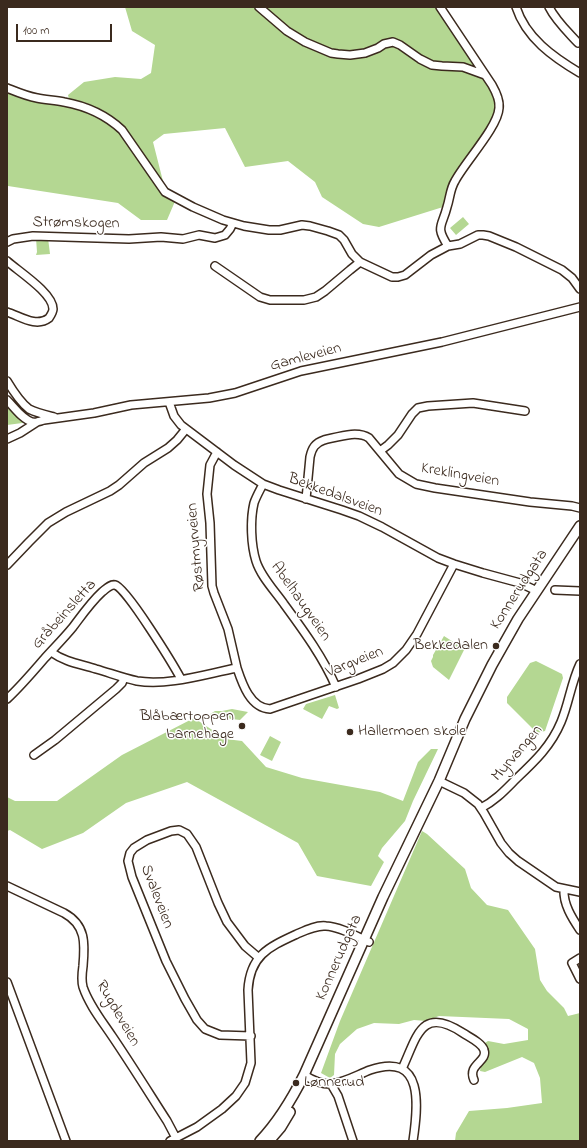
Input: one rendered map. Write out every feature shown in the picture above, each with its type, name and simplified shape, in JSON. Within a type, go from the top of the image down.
[{"type":"main road","name":"Konnerudgata","points":[[269,1141],[281,1127],[307,1077],[427,803],[439,781],[465,719],[492,665],[518,619],[580,526]]},
{"type":"main road","name":"Konnerudgata","points":[[260,1141],[274,1124],[307,1077]]},
{"type":"street","points":[[259,7],[286,31],[305,42],[331,53],[343,55],[355,54],[370,51],[384,44],[393,42],[432,65],[463,67],[486,75]]},
{"type":"street","points":[[440,7],[486,75],[499,100],[499,112],[492,128],[453,185],[448,206],[440,226],[441,234],[448,246]]},
{"type":"street","points":[[516,7],[523,23],[534,39],[558,60],[580,73]]},
{"type":"street","points":[[550,7],[552,14],[578,43]]},
{"type":"street","points":[[7,88],[30,97],[66,102],[88,109],[108,119],[122,130],[165,192],[193,208],[214,217],[233,223],[269,230],[280,230],[302,225],[328,231],[339,235],[344,240],[352,254],[360,262],[392,277],[398,277],[409,273],[431,255],[448,246],[460,244],[478,235],[489,236],[516,247],[562,270],[572,278],[580,289]]},
{"type":"street","name":"Strømskogen","points":[[7,242],[13,239],[33,236],[129,239],[161,237],[183,240],[199,235],[215,238],[225,234],[233,223]]},
{"type":"street","points":[[7,261],[42,291],[50,300],[53,308],[49,318],[39,322],[22,318],[7,312]]},
{"type":"street","points":[[216,266],[260,297],[270,300],[304,300],[316,297],[326,291],[360,262]]},
{"type":"street","name":"Gamleveien","points":[[7,439],[37,422],[131,405],[209,398],[235,393],[272,382],[301,371],[442,342],[580,307]]},
{"type":"street","points":[[7,381],[29,409],[56,418]]},
{"type":"street","points":[[7,400],[24,417],[30,421],[37,422]]},
{"type":"street","name":"Bekkedalsveien","points":[[169,402],[174,416],[181,425],[216,452],[263,484],[358,516],[382,527],[438,558],[476,572],[520,583],[537,591]]},
{"type":"street","points":[[380,451],[398,435],[414,411],[422,407],[473,403],[525,411]]},
{"type":"street","points":[[7,565],[48,523],[66,512],[110,491],[147,461],[168,448],[186,429]]},
{"type":"street","name":"Kreklingveien","points":[[306,498],[311,451],[316,444],[339,437],[362,434],[369,438],[399,474],[410,482],[422,486],[580,508]]},
{"type":"street","name":"Røstmyrveien","points":[[216,452],[210,465],[207,494],[210,523],[212,586],[228,629],[237,668]]},
{"type":"street","name":"Abelhaugveien","points":[[263,484],[254,502],[252,541],[256,562],[261,573],[305,634],[325,665],[336,687]]},
{"type":"street","name":"Vargveien","points":[[237,668],[248,693],[257,704],[266,709],[274,708],[336,687],[383,669],[399,658],[417,634],[454,564]]},
{"type":"street","name":"Gråbeinsletta","points":[[7,699],[51,652],[101,593],[110,586],[117,585],[148,625],[174,665],[181,679]]},
{"type":"street","points":[[555,590],[580,591]]},
{"type":"street","points":[[51,652],[64,660],[124,678],[148,682],[169,682],[237,668]]},
{"type":"street","name":"Myrvangen","points":[[481,808],[494,801],[547,748],[561,721],[575,674],[580,664]]},
{"type":"street","points":[[34,755],[55,740],[116,689],[122,683],[124,678]]},
{"type":"street","points":[[439,781],[464,793],[481,808],[497,839],[509,853],[552,886],[564,889],[579,890]]},
{"type":"street","name":"Svaleveien","points":[[250,1036],[220,1035],[204,1029],[197,1020],[166,961],[132,876],[128,861],[130,853],[134,848],[147,840],[171,831],[179,830],[187,834],[196,847],[227,922],[242,943],[258,958]]},
{"type":"street","name":"Rugdeveien","points":[[7,886],[64,913],[78,924],[84,941],[82,980],[86,993],[98,1015],[167,1121],[173,1140]]},
{"type":"street","points":[[564,889],[563,896],[580,930]]},
{"type":"street","points":[[173,1140],[212,1117],[229,1103],[241,1089],[248,1075],[251,1063],[248,990],[253,967],[258,958],[264,952],[280,942],[315,927],[327,926],[335,928],[367,941]]},
{"type":"street","points":[[580,958],[572,963],[580,979]]},
{"type":"street","points":[[7,982],[66,1141]]},
{"type":"street","points":[[402,1069],[420,1029],[429,1023],[438,1022],[452,1027],[483,1048],[484,1056],[472,1071],[474,1080]]},
{"type":"street","points":[[307,1077],[319,1082],[331,1084],[388,1066],[402,1069],[411,1077],[416,1089],[417,1108],[413,1141]]},
{"type":"street","points":[[331,1084],[338,1096],[353,1141]]},
{"type":"green space","points":[[125,7],[438,7],[499,101],[489,130],[443,207],[379,227],[363,224],[322,197],[315,182],[288,161],[245,167],[225,128],[164,134],[153,142],[166,193],[176,199],[167,220],[141,220],[118,203],[7,187],[7,92],[69,99],[68,95],[84,82],[115,77],[141,79],[151,73],[155,45],[132,31]]},
{"type":"green space","points":[[463,217],[469,224],[456,235],[450,228]]},
{"type":"green space","points":[[36,238],[48,238],[50,254],[36,255]]},
{"type":"green space","points":[[7,402],[30,422],[7,425]]},
{"type":"green space","points":[[444,636],[458,645],[463,644],[466,646],[449,680],[433,667],[431,661]]},
{"type":"green space","points":[[536,661],[562,674],[563,678],[545,731],[537,733],[507,703],[507,697],[530,663]]},
{"type":"green space","points":[[335,695],[339,708],[337,709],[329,706],[322,719],[303,709],[306,704]]},
{"type":"green space","points":[[232,709],[248,712],[240,720],[207,716],[215,711]]},
{"type":"green space","points":[[194,718],[226,739],[242,741],[266,767],[302,778],[380,792],[403,801],[418,762],[431,749],[438,749],[405,821],[382,848],[378,856],[384,862],[371,886],[317,876],[298,843],[187,782],[126,803],[83,833],[42,849],[10,830],[7,831],[7,797],[15,801],[57,801],[122,755]]},
{"type":"green space","points":[[270,736],[281,742],[272,761],[260,755]]},
{"type":"green space","points":[[422,831],[465,869],[471,888],[487,905],[508,910],[535,949],[540,980],[547,991],[564,1008],[568,1016],[580,1013],[580,1141],[455,1141],[456,1133],[469,1111],[542,1103],[540,1078],[534,1063],[522,1057],[485,1072],[480,1071],[487,1050],[485,1043],[488,1041],[504,1044],[528,1040],[528,1029],[509,1019],[439,1016],[426,1021],[414,1020],[399,1024],[374,1023],[357,1029],[340,1044],[335,1054],[334,1075],[330,1078],[321,1073],[340,1021]]},
{"type":"place","name":"Bekkedalen","points":[[496,646]]},
{"type":"place","name":"Blåbærtoppen barnehage","points":[[242,726]]},
{"type":"place","name":"Hallermoen skole","points":[[350,732]]},
{"type":"place","name":"Lønnerud","points":[[296,1083]]}]
